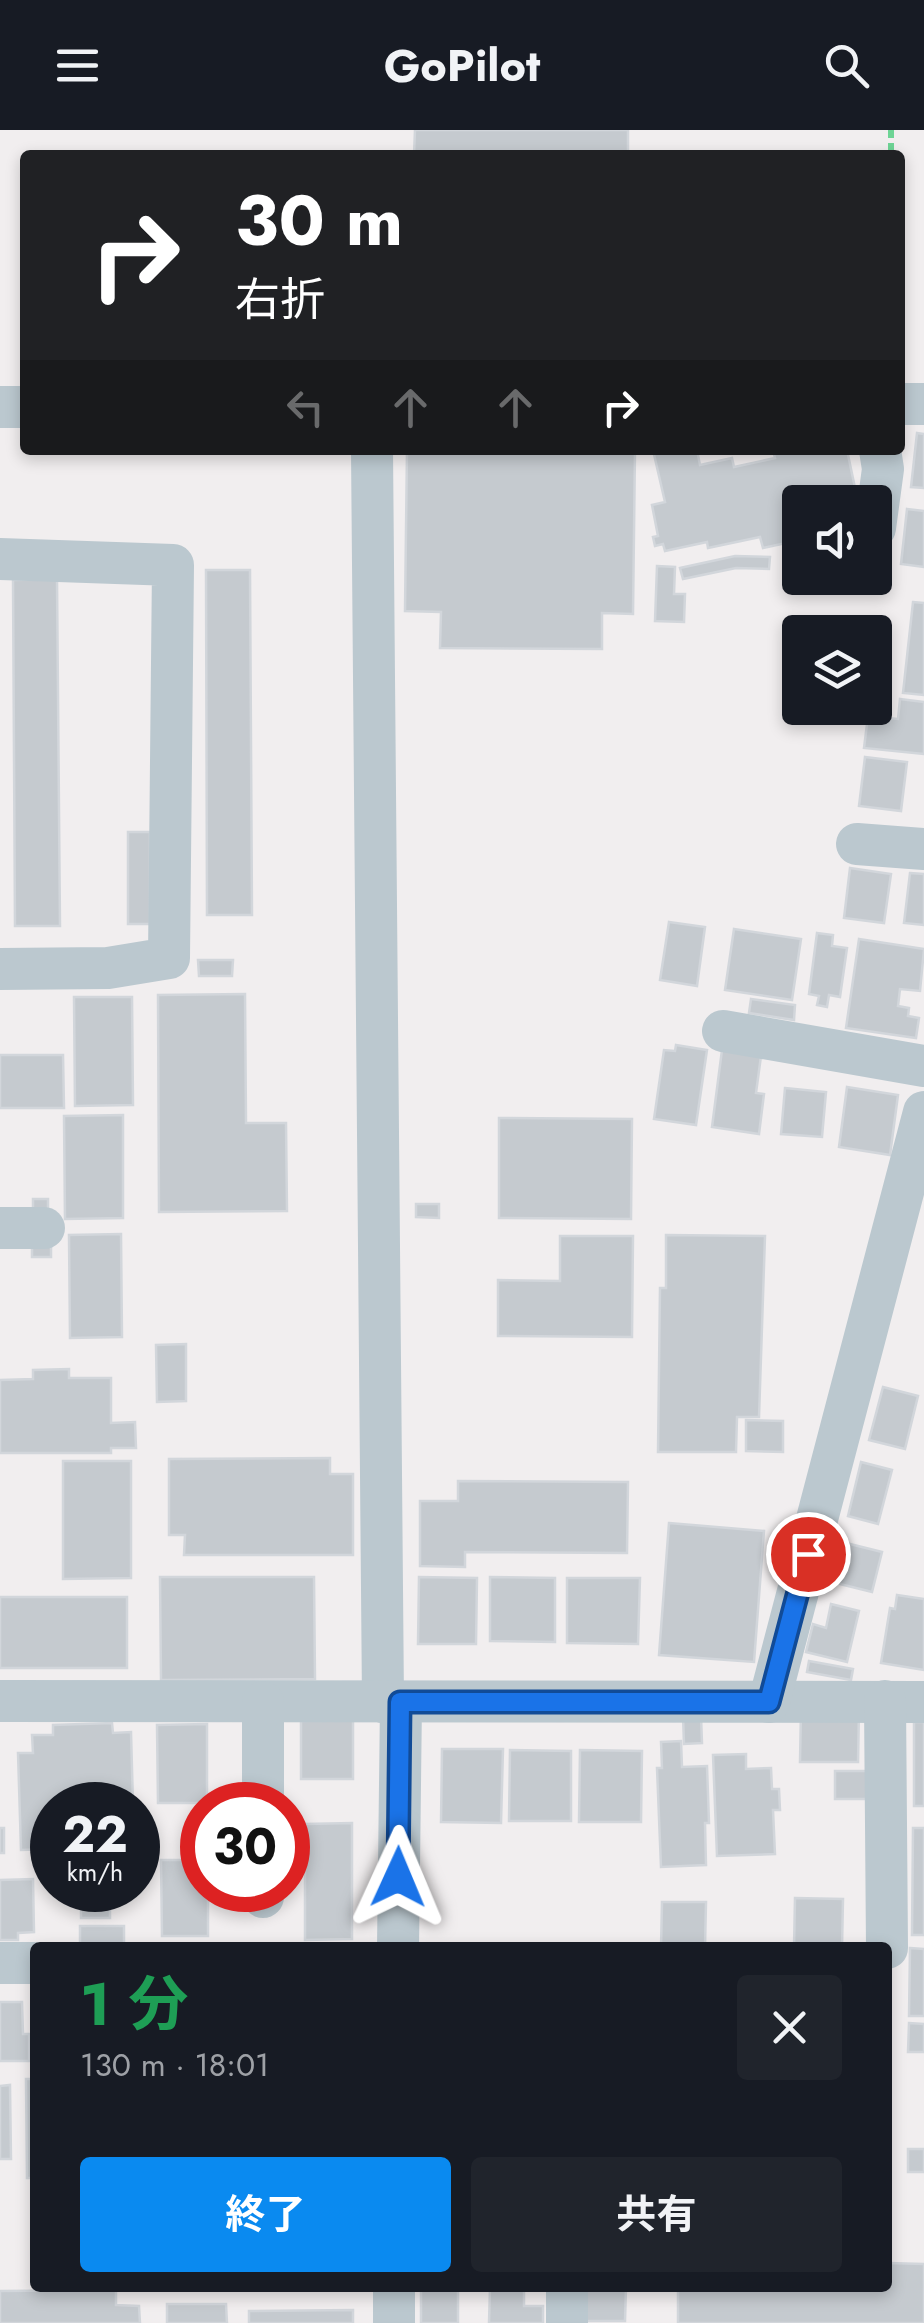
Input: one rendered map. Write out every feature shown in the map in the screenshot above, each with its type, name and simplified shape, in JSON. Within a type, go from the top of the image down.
[{"type":"street","points":[[372,455],[398,1942]]},
{"type":"street","points":[[881,455],[881,485]]},
{"type":"street","points":[[0,559],[173,565],[170,958],[108,968],[0,969]]},
{"type":"street","points":[[856,844],[924,850]]},
{"type":"street","points":[[723,1031],[924,1066]]},
{"type":"street","points":[[769,1702],[924,1112]]},
{"type":"street","points":[[0,1228],[44,1228]]},
{"type":"street","points":[[0,1702],[904,1702],[887,1942]]},
{"type":"street","points":[[263,1782],[264,1702]]},
{"type":"street","points":[[0,1963],[30,1963]]},
{"type":"street","points":[[394,2292],[394,2323]]},
{"type":"street","points":[[567,2292],[567,2323]]},
{"type":"building","points":[[415,130],[628,130],[628,150],[414,150]]},
{"type":"building","points":[[917,433],[924,434],[924,488],[911,487]]},
{"type":"building","points":[[407,455],[635,455],[633,614],[602,613],[602,649],[440,648],[441,612],[405,611]]},
{"type":"building","points":[[654,455],[698,455],[700,465],[732,458],[734,467],[775,458],[774,455],[848,455],[854,485],[782,485],[782,544],[763,548],[760,537],[708,548],[707,542],[665,551],[663,544],[655,546],[653,537],[658,536],[652,505],[665,502]]},
{"type":"building","points":[[907,509],[924,511],[924,567],[901,564]]},
{"type":"building","points":[[735,556],[770,557],[769,569],[736,568],[683,579],[680,568]]},
{"type":"building","points":[[657,566],[675,567],[674,594],[685,594],[684,622],[655,621]]},
{"type":"building","points":[[206,570],[250,570],[252,915],[207,915]]},
{"type":"building","points":[[57,579],[60,926],[15,926],[13,580]]},
{"type":"building","points":[[913,602],[924,603],[924,695],[903,693]]},
{"type":"building","points":[[900,699],[924,702],[924,754],[864,748],[867,725],[892,725],[892,718],[898,719]]},
{"type":"building","points":[[865,757],[907,762],[901,811],[859,806]]},
{"type":"building","points":[[128,832],[150,832],[150,924],[128,924]]},
{"type":"building","points":[[850,868],[891,874],[884,923],[844,918]]},
{"type":"building","points":[[910,873],[924,874],[924,925],[904,923]]},
{"type":"building","points":[[669,922],[705,927],[697,986],[660,980]]},
{"type":"building","points":[[734,929],[801,939],[792,1000],[725,990]]},
{"type":"building","points":[[817,933],[833,935],[832,946],[847,948],[840,997],[829,995],[827,1007],[817,1005],[819,996],[809,994]]},
{"type":"building","points":[[859,939],[924,949],[920,991],[900,989],[898,1006],[909,1008],[908,1016],[919,1018],[916,1038],[846,1028]]},
{"type":"building","points":[[198,960],[233,960],[232,976],[199,976]]},
{"type":"building","points":[[245,994],[246,1123],[286,1123],[287,1211],[159,1212],[158,995]]},
{"type":"building","points":[[74,997],[132,997],[133,1105],[75,1106]]},
{"type":"building","points":[[751,999],[795,1005],[794,1020],[749,1013]]},
{"type":"building","points":[[676,1045],[707,1050],[696,1125],[654,1119],[664,1050],[675,1051]]},
{"type":"building","points":[[722,1050],[761,1056],[756,1093],[764,1094],[759,1134],[712,1127]]},
{"type":"building","points":[[0,1055],[63,1055],[64,1108],[0,1108]]},
{"type":"building","points":[[847,1087],[898,1095],[890,1155],[839,1147]]},
{"type":"building","points":[[785,1088],[826,1092],[822,1137],[781,1134]]},
{"type":"building","points":[[123,1115],[123,1218],[65,1219],[64,1116]]},
{"type":"building","points":[[499,1118],[632,1119],[631,1219],[499,1218]]},
{"type":"building","points":[[33,1199],[48,1199],[48,1212],[33,1212]]},
{"type":"building","points":[[416,1204],[439,1204],[439,1218],[416,1217]]},
{"type":"building","points":[[121,1234],[122,1337],[70,1338],[69,1235]]},
{"type":"building","points":[[666,1235],[765,1236],[759,1417],[737,1417],[736,1452],[658,1452],[660,1288],[666,1288]]},
{"type":"building","points":[[560,1236],[633,1236],[632,1337],[498,1336],[498,1280],[560,1281]]},
{"type":"building","points":[[51,1246],[51,1257],[32,1257],[32,1247]]},
{"type":"building","points":[[186,1344],[186,1401],[157,1402],[156,1345]]},
{"type":"building","points":[[69,1369],[69,1378],[111,1378],[111,1423],[135,1422],[136,1448],[111,1448],[111,1453],[0,1453],[0,1380],[33,1379],[33,1370]]},
{"type":"building","points":[[883,1387],[918,1396],[905,1449],[869,1440]]},
{"type":"building","points":[[746,1420],[783,1421],[783,1452],[746,1451]]},
{"type":"building","points":[[330,1458],[330,1474],[353,1474],[353,1555],[184,1555],[185,1535],[169,1535],[169,1459]]},
{"type":"building","points":[[63,1461],[131,1461],[131,1578],[63,1579]]},
{"type":"building","points":[[861,1462],[892,1470],[878,1524],[848,1516]]},
{"type":"building","points":[[458,1481],[628,1482],[627,1553],[465,1552],[465,1567],[420,1566],[420,1501],[458,1501]]},
{"type":"building","points":[[669,1523],[764,1531],[754,1662],[659,1655]]},
{"type":"building","points":[[838,1541],[882,1552],[872,1592],[828,1581]]},
{"type":"building","points":[[160,1577],[314,1577],[315,1679],[161,1680]]},
{"type":"building","points":[[419,1577],[477,1578],[476,1644],[418,1644]]},
{"type":"building","points":[[490,1577],[555,1578],[555,1642],[490,1641]]},
{"type":"building","points":[[567,1578],[640,1578],[638,1644],[567,1643]]},
{"type":"building","points":[[897,1595],[924,1599],[924,1670],[881,1663],[890,1608],[895,1609]]},
{"type":"building","points":[[0,1597],[127,1597],[127,1668],[0,1668]]},
{"type":"building","points":[[831,1604],[859,1611],[847,1662],[806,1652],[813,1624],[826,1628]]},
{"type":"building","points":[[809,1661],[853,1669],[851,1680],[807,1672]]},
{"type":"building","points":[[801,1709],[859,1709],[858,1762],[800,1762]]},
{"type":"building","points":[[683,1716],[701,1716],[702,1743],[684,1744]]},
{"type":"building","points":[[353,1720],[353,1779],[301,1779],[301,1721]]},
{"type":"building","points":[[914,1722],[924,1722],[924,1806],[914,1806]]},
{"type":"building","points":[[112,1723],[113,1733],[131,1732],[132,1782],[30,1782],[30,1850],[21,1850],[18,1753],[33,1753],[32,1735],[53,1735],[53,1725]]},
{"type":"building","points":[[207,1724],[207,1782],[180,1782],[180,1803],[160,1803],[157,1725]]},
{"type":"building","points":[[681,1741],[682,1767],[707,1766],[706,1865],[661,1867],[657,1768],[662,1768],[661,1742]]},
{"type":"building","points":[[442,1749],[503,1749],[501,1823],[441,1822]]},
{"type":"building","points":[[510,1750],[571,1751],[571,1821],[509,1821]]},
{"type":"building","points":[[580,1750],[642,1751],[641,1822],[579,1822]]},
{"type":"building","points":[[746,1754],[746,1769],[771,1768],[772,1789],[779,1789],[780,1810],[773,1810],[775,1854],[717,1856],[713,1755]]},
{"type":"building","points":[[835,1771],[871,1771],[871,1799],[835,1799]]},
{"type":"building","points":[[352,1823],[352,1939],[305,1940],[305,1912],[310,1912],[310,1824]]},
{"type":"building","points":[[0,1828],[4,1828],[4,1853],[0,1853]]},
{"type":"building","points":[[913,1828],[924,1828],[924,1935],[912,1935]]},
{"type":"building","points":[[161,1860],[180,1860],[180,1912],[208,1912],[208,1936],[162,1936]]},
{"type":"building","points":[[30,1879],[34,1932],[18,1933],[18,1940],[0,1940],[0,1880]]},
{"type":"building","points":[[795,1898],[843,1899],[842,1942],[794,1942]]},
{"type":"building","points":[[662,1902],[706,1902],[705,1942],[661,1942]]},
{"type":"building","points":[[81,1912],[110,1912],[110,1918],[81,1918]]},
{"type":"building","points":[[80,1926],[124,1926],[124,1942],[80,1942]]},
{"type":"building","points":[[910,1948],[924,1949],[924,2016],[909,2016]]},
{"type":"building","points":[[0,2002],[22,2002],[23,2034],[29,2034],[29,2061],[0,2061]]},
{"type":"building","points":[[909,2023],[924,2024],[924,2052],[908,2052]]},
{"type":"building","points":[[26,2079],[30,2079],[30,2178]]},
{"type":"building","points":[[10,2085],[11,2159],[0,2159],[0,2086]]},
{"type":"building","points":[[908,2149],[924,2149],[924,2172],[908,2172]]},
{"type":"building","points":[[892,2263],[924,2264],[924,2323],[678,2323],[678,2292],[892,2292]]},
{"type":"building","points":[[0,2291],[116,2292],[116,2305],[139,2306],[140,2323],[0,2323]]},
{"type":"building","points":[[421,2292],[458,2292],[458,2323],[421,2323]]},
{"type":"building","points":[[490,2292],[524,2292],[524,2306],[543,2306],[543,2323],[489,2323]]},
{"type":"building","points":[[583,2292],[626,2292],[625,2321],[583,2321]]},
{"type":"building","points":[[167,2304],[226,2304],[227,2323],[167,2323]]},
{"type":"building","points":[[353,2310],[353,2323],[249,2323],[249,2311]]},
{"type":"route","points":[[398,1877],[400,1702],[769,1702],[808,1554]]}]
